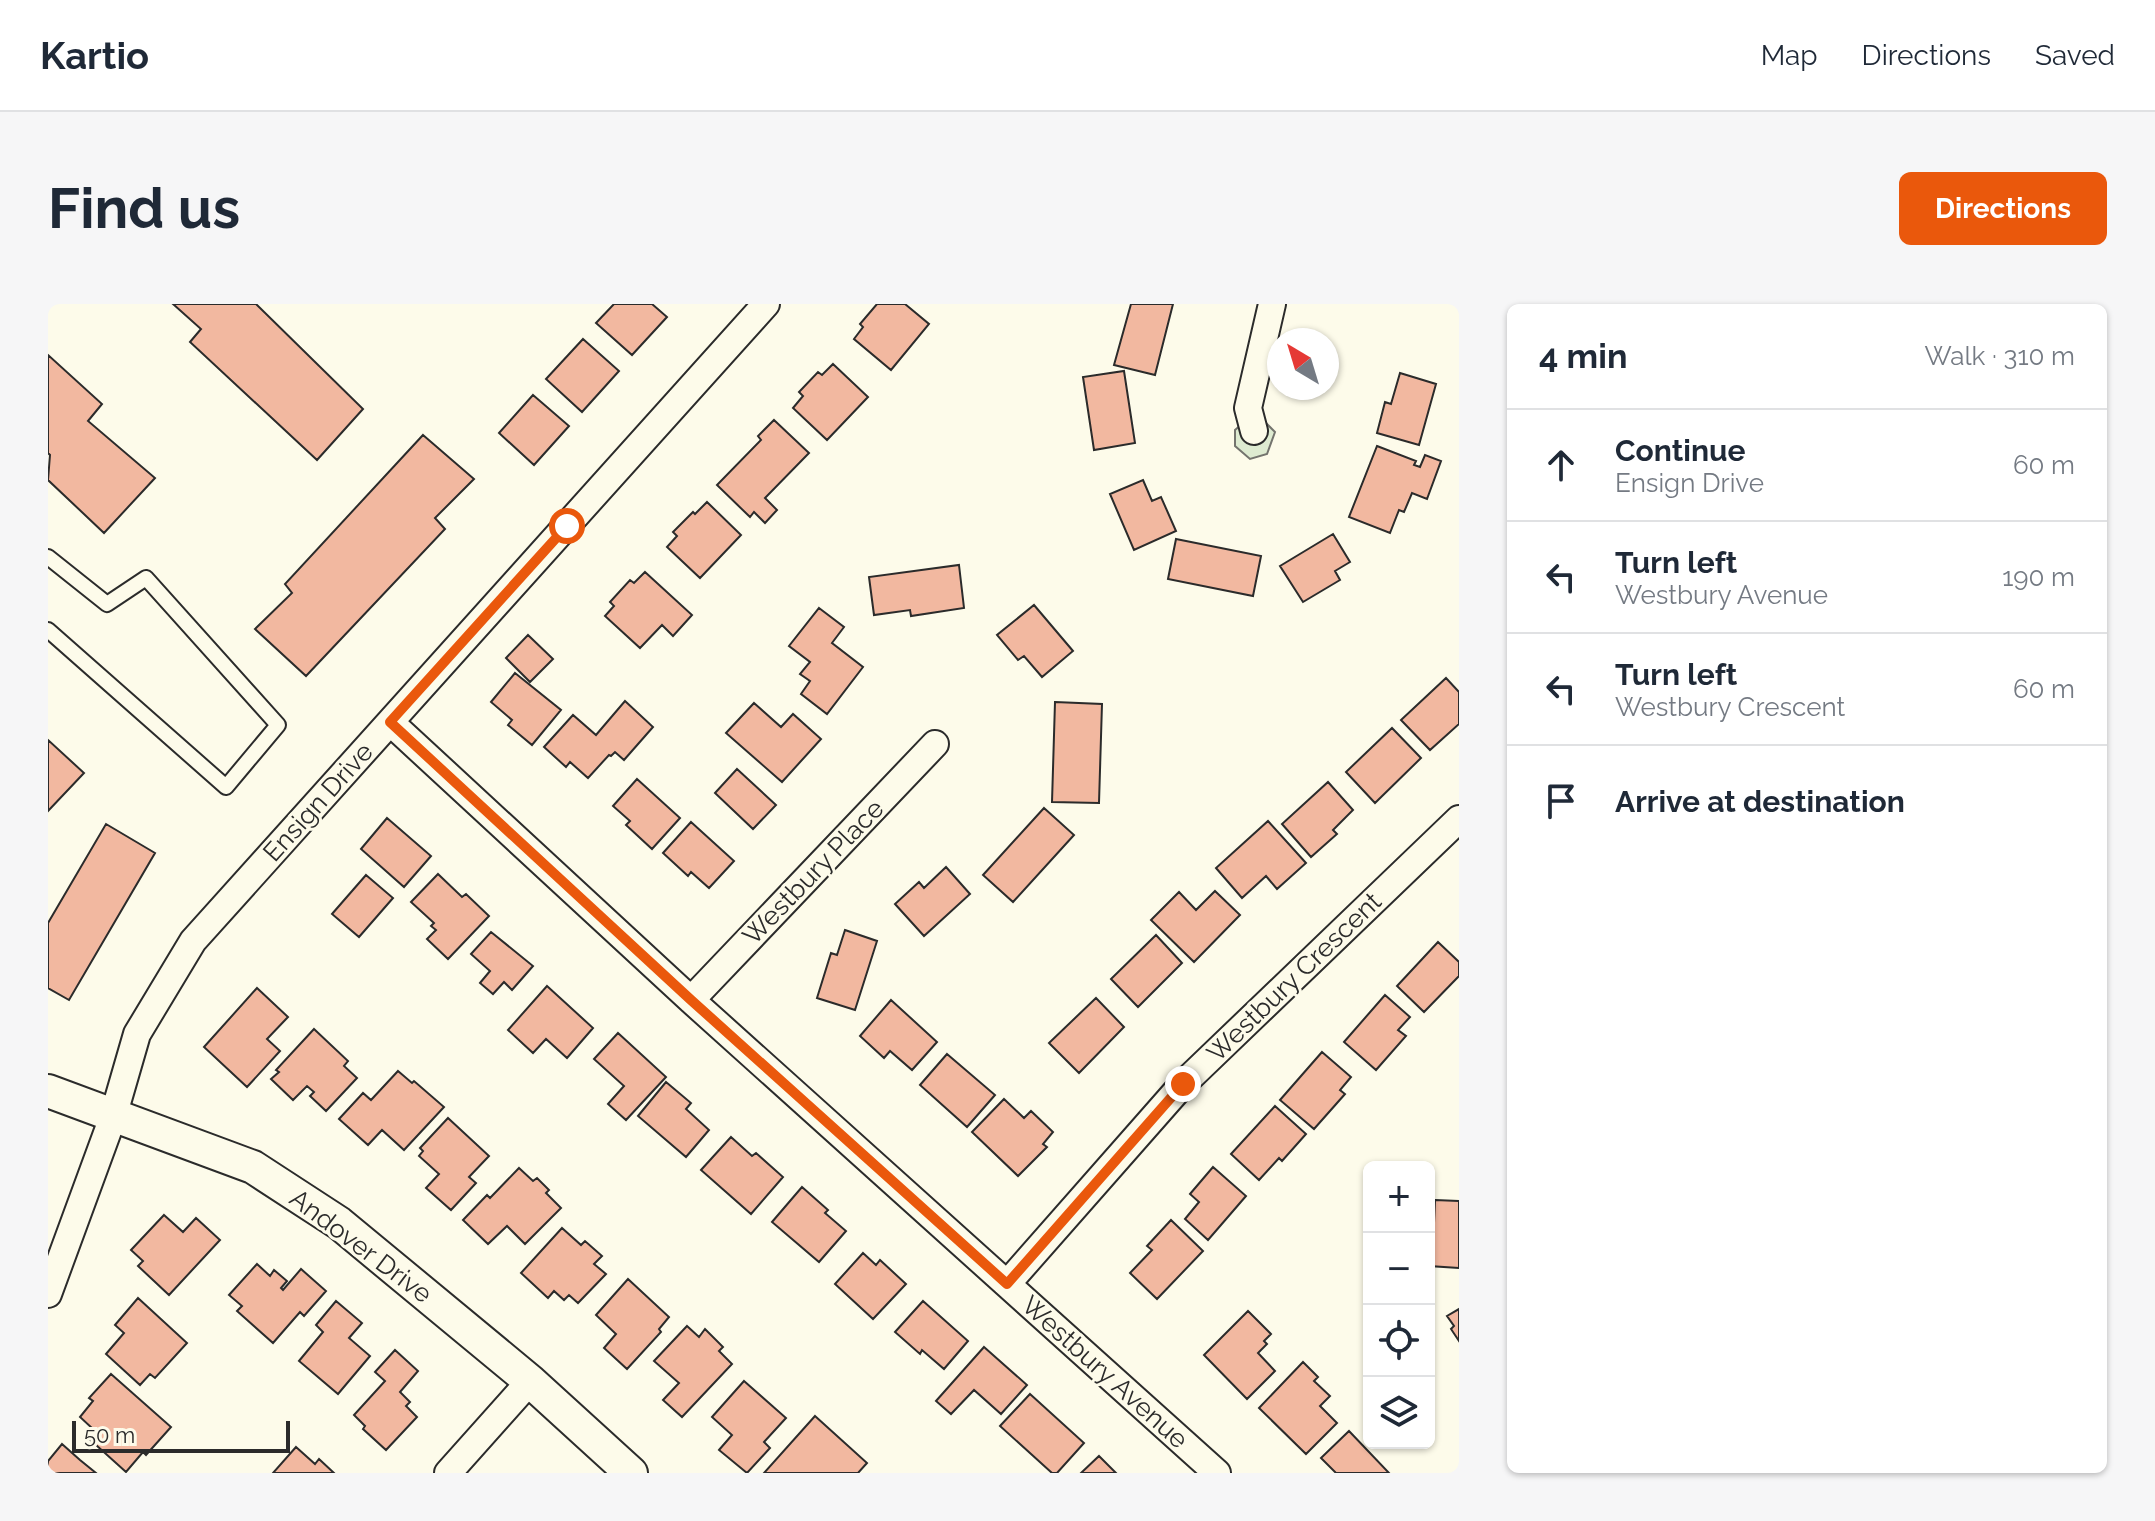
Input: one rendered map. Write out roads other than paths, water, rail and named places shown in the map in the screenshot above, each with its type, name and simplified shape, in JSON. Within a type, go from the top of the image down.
[{"type":"street","name":"Ensign Drive","points":[[48,1294],[113,1117],[137,1034],[193,941],[766,304]]},
{"type":"street","points":[[1254,431],[1248,408],[1272,304]]},
{"type":"street","name":"Westbury Avenue","points":[[390,722],[691,1000],[1217,1473]]},
{"type":"street","name":"Westbury Place","points":[[691,1000],[935,744]]},
{"type":"street","name":"Westbury Crescent","points":[[1007,1284],[1183,1084],[1459,819]]},
{"type":"street","name":"Andover Drive","points":[[48,1091],[253,1167],[339,1223],[530,1381],[631,1473]]},
{"type":"street","points":[[448,1473],[530,1381]]},
{"type":"lane","points":[[48,557],[107,604],[146,578],[278,725],[226,787],[48,630]]}]
